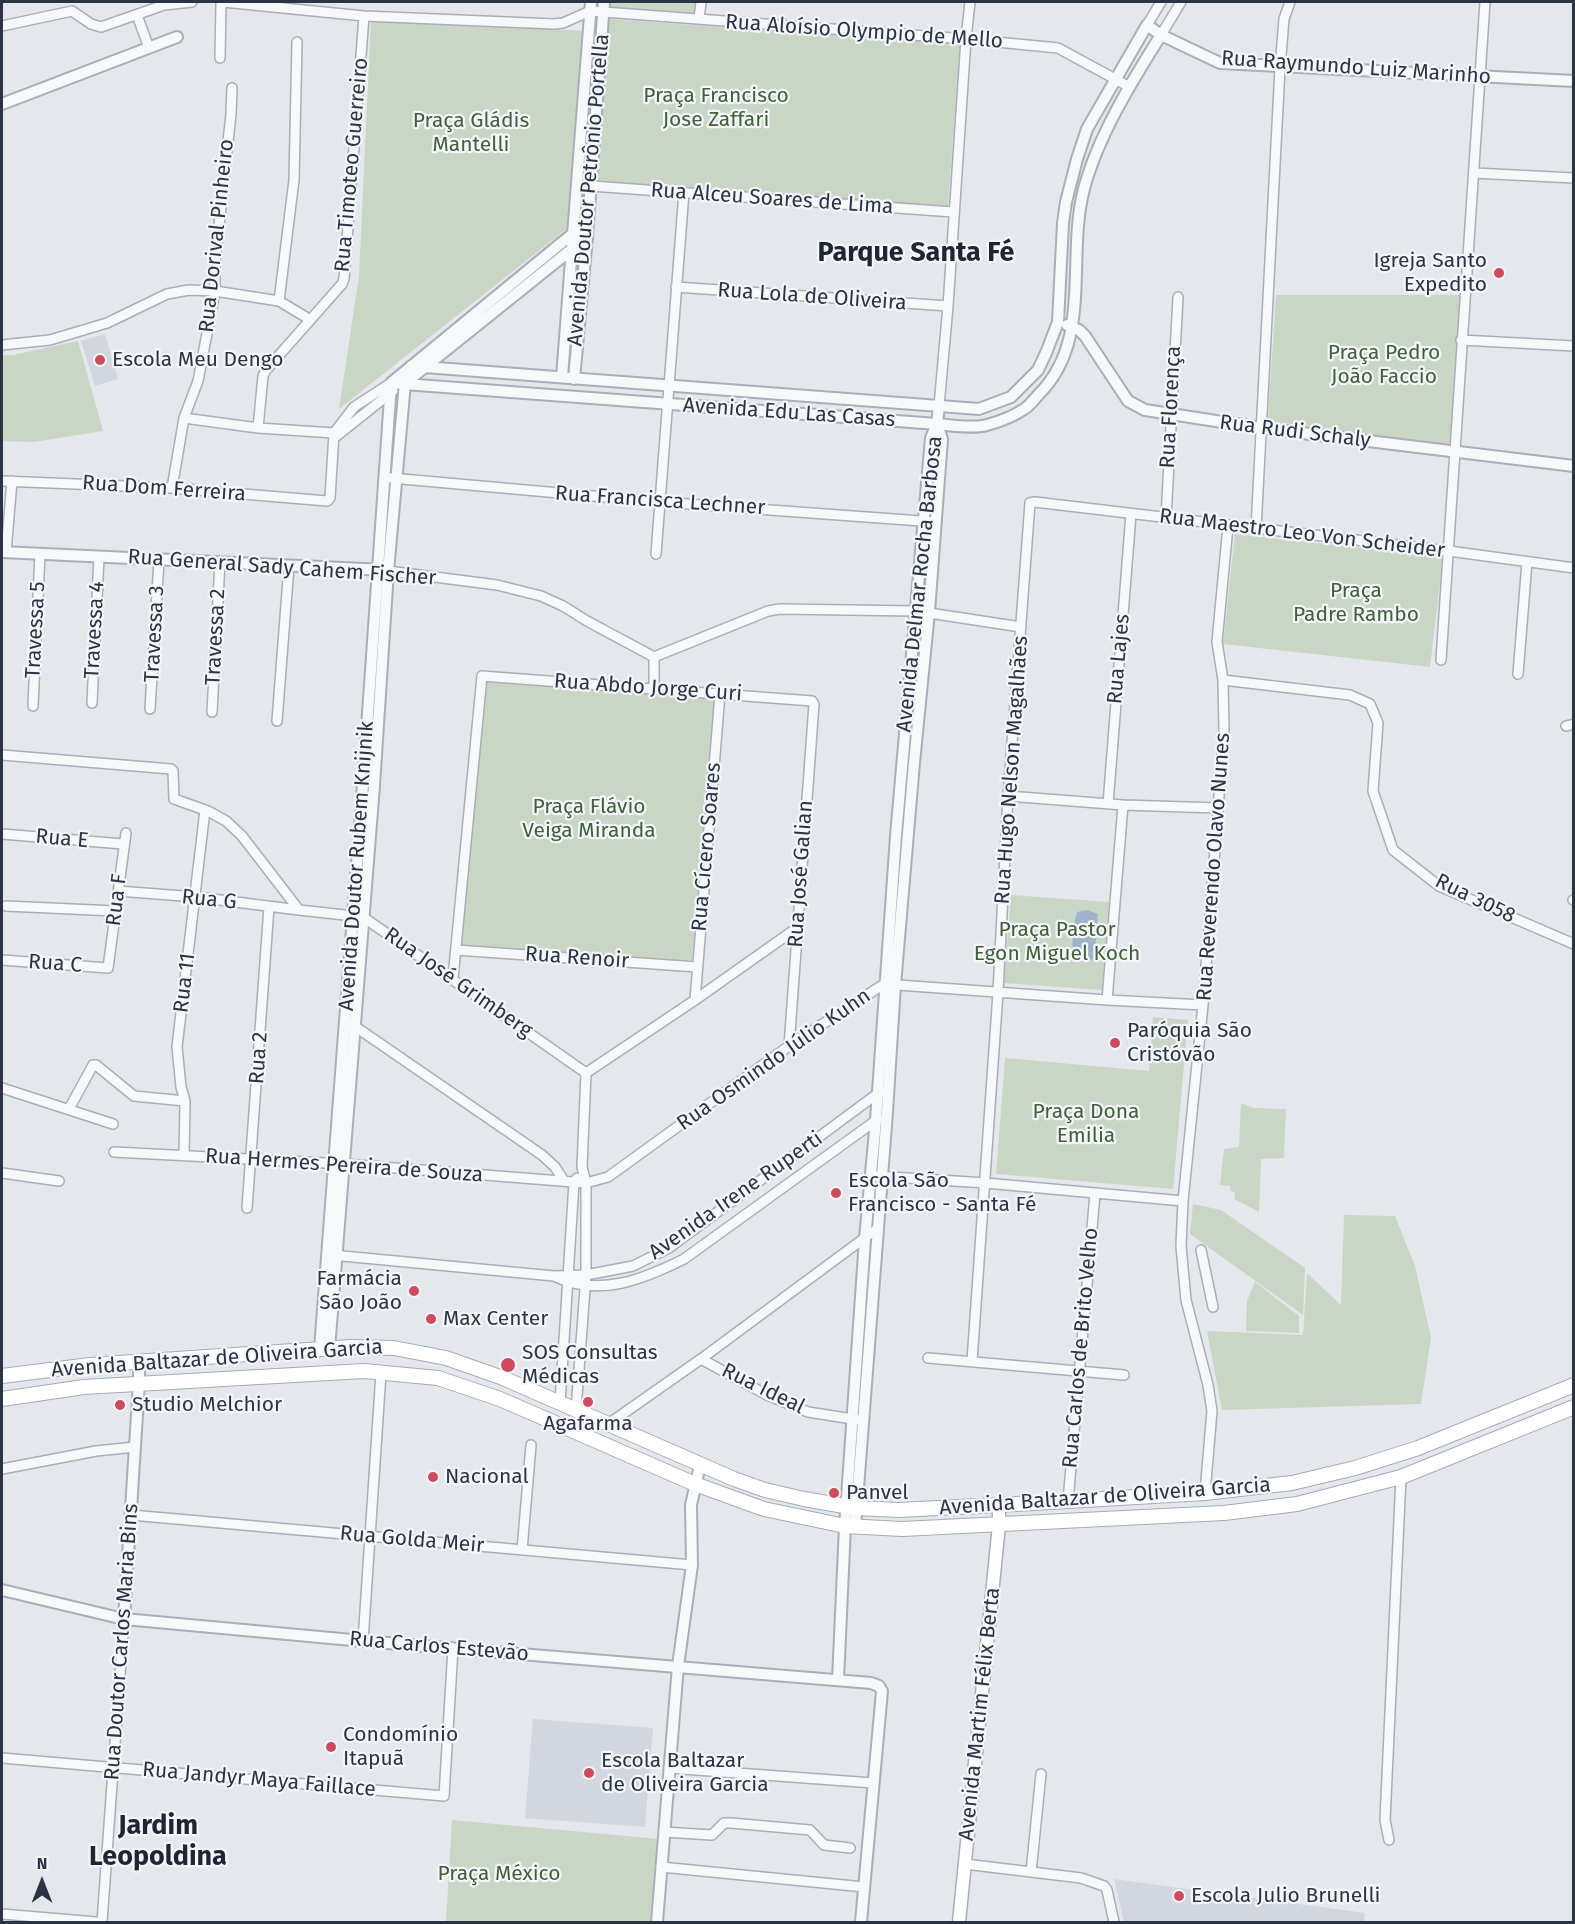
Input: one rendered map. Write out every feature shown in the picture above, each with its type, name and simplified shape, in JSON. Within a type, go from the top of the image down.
[{"type":"main road","name":"Avenida Baltazar de Oliveira Garcia","points":[[2,1376],[90,1365],[325,1349],[394,1348],[446,1358],[503,1378],[700,1465],[765,1490],[851,1508],[899,1510],[1205,1493],[1292,1484],[1355,1468],[1418,1448],[1574,1385]]},
{"type":"main road","name":"Avenida Baltazar de Oliveira Garcia","points":[[2,1399],[84,1387],[364,1371],[438,1378],[500,1399],[695,1484],[764,1509],[850,1526],[902,1529],[1234,1511],[1297,1504],[1401,1477],[1574,1407]]},
{"type":"main road","name":"Avenida Martim Félix Berta","points":[[959,1923],[999,1525],[999,1505]]},
{"type":"street","points":[[2,27],[71,6],[96,27],[165,5],[192,2]]},
{"type":"street","points":[[220,58],[222,2],[364,16],[554,24],[563,23],[591,6]]},
{"type":"street","points":[[699,19],[701,2]]},
{"type":"street","points":[[939,406],[948,306],[952,212],[970,2]]},
{"type":"street","name":"Avenida Edu Las Casas","points":[[411,366],[979,409],[1011,397],[1038,370],[1058,322],[1064,223],[1070,184],[1087,129],[1161,2]]},
{"type":"street","name":"Avenida Edu Las Casas","points":[[390,388],[405,383],[985,426],[1025,409],[1050,384],[1069,346],[1073,326],[1077,226],[1092,162],[1128,87],[1181,2]]},
{"type":"street","points":[[1256,529],[1280,68],[1284,19],[1290,2]]},
{"type":"street","points":[[1441,660],[1485,2]]},
{"type":"street","name":"Rua Aloísio Olympio de Mello","points":[[591,6],[699,19],[1058,48],[1128,87]]},
{"type":"street","name":"Avenida Doutor Petrônio Portella","points":[[562,377],[591,6]]},
{"type":"street","name":"Avenida Doutor Petrônio Portella","points":[[574,379],[604,7]]},
{"type":"street","points":[[137,15],[149,48]]},
{"type":"street","name":"Rua Timoteo Guerreiro","points":[[258,428],[263,376],[344,279],[364,16]]},
{"type":"street","name":"Rua Raymundo Luiz Marinho","points":[[1147,25],[1161,35],[1220,63],[1280,68],[1574,81]]},
{"type":"street","points":[[2,104],[177,37]]},
{"type":"street","points":[[279,301],[294,180],[297,42]]},
{"type":"street","name":"Rua Dorival Pinheiro","points":[[172,488],[183,418],[198,381],[215,291],[215,263],[232,88]]},
{"type":"street","points":[[1474,173],[1574,178]]},
{"type":"street","points":[[1070,184],[1084,190]]},
{"type":"street","name":"Rua Alceu Soares de Lima","points":[[591,186],[952,212]]},
{"type":"street","points":[[656,554],[684,192]]},
{"type":"street","points":[[183,418],[334,435],[354,408],[390,388],[411,366],[588,222]]},
{"type":"street","points":[[405,383],[587,237]]},
{"type":"street","name":"Rua Lola de Oliveira","points":[[676,287],[948,306]]},
{"type":"street","points":[[2,345],[50,340],[107,322],[177,291],[215,291],[279,301],[309,319]]},
{"type":"street","name":"Rua Florença","points":[[1166,518],[1178,297]]},
{"type":"street","points":[[1058,322],[1073,326]]},
{"type":"street","name":"Rua Rudi Schaly","points":[[1073,326],[1084,336],[1128,401],[1145,410],[1171,416],[1261,428],[1574,466]]},
{"type":"street","points":[[1461,340],[1574,346]]},
{"type":"street","name":"Avenida Doutor Rubem Knijnik","points":[[390,478],[405,383]]},
{"type":"street","name":"Avenida Doutor Rubem Knijnik","points":[[325,1349],[369,785],[390,478],[390,388]]},
{"type":"street","name":"Avenida Delmar Rocha Barbosa","points":[[838,1680],[858,1420],[878,1228],[876,1120],[878,1094],[929,612],[931,438],[937,424],[939,406]]},
{"type":"street","name":"Rua Dom Ferreira","points":[[7,481],[172,488],[327,501],[330,498],[334,435]]},
{"type":"street","name":"Rua Francisca Lechner","points":[[390,478],[660,502],[929,521]]},
{"type":"street","points":[[4,552],[7,481]]},
{"type":"street","name":"Rua Maestro Leo Von Scheider","points":[[1030,503],[1449,550],[1574,568]]},
{"type":"street","name":"Rua Hugo Nelson Magalhães","points":[[972,1361],[986,1183],[1008,796],[1030,503]]},
{"type":"street","name":"Rua Lajes","points":[[1108,804],[1131,514]]},
{"type":"street","name":"Avenida Delmar Rocha Barbosa","points":[[858,1420],[865,1239],[887,1112],[890,985],[916,611],[929,521]]},
{"type":"street","name":"Rua Reverendo Olavo Nunes","points":[[1205,1493],[1212,1411],[1206,1376],[1186,1300],[1181,1246],[1203,1005],[1224,730],[1223,680],[1217,642],[1228,526]]},
{"type":"street","name":"Rua General Sady Cahem Fischer","points":[[4,552],[383,570],[497,585],[541,596],[563,606],[654,657]]},
{"type":"street","name":"Travessa 5","points":[[33,706],[40,554]]},
{"type":"street","name":"Travessa 4","points":[[92,703],[99,557]]},
{"type":"street","name":"Travessa 3","points":[[150,709],[159,560]]},
{"type":"street","name":"Travessa 2","points":[[212,712],[220,562]]},
{"type":"street","points":[[1518,674],[1527,562]]},
{"type":"street","points":[[277,721],[289,566]]},
{"type":"street","points":[[654,688],[654,657],[768,611],[780,609],[916,611],[1021,627]]},
{"type":"street","name":"Rua Abdo Jorge Curi","points":[[456,950],[482,676],[814,702]]},
{"type":"street","name":"Rua 3058","points":[[1223,680],[1350,695],[1370,704],[1378,723],[1373,791],[1393,849],[1439,886],[1574,944]]},
{"type":"street","name":"Rua Cícero Soares","points":[[695,1000],[720,694]]},
{"type":"street","name":"Rua José Galian","points":[[789,1046],[814,702]]},
{"type":"street","points":[[2,755],[168,768],[174,771],[174,799],[205,810],[226,821],[242,836],[299,910]]},
{"type":"street","points":[[1008,796],[1123,805],[1218,808]]},
{"type":"street","points":[[1107,1000],[1123,805]]},
{"type":"street","name":"Rua 11","points":[[184,1156],[185,1101],[181,1087],[177,1047],[205,810]]},
{"type":"street","name":"Rua F","points":[[108,968],[126,833]]},
{"type":"street","name":"Rua E","points":[[2,834],[123,844]]},
{"type":"street","name":"Rua G","points":[[118,891],[195,897],[299,910]]},
{"type":"street","points":[[6,906],[115,911]]},
{"type":"street","name":"Rua 2","points":[[247,1208],[269,907]]},
{"type":"street","name":"Rua José Grimberg","points":[[299,910],[358,917],[453,978],[586,1073]]},
{"type":"street","points":[[576,1410],[586,1275],[586,1183],[582,1167],[586,1073],[797,928]]},
{"type":"street","points":[[453,978],[456,950]]},
{"type":"street","name":"Rua Renoir","points":[[456,950],[697,967]]},
{"type":"street","name":"Rua C","points":[[2,960],[108,968]]},
{"type":"street","name":"Rua Osmindo Júlio Kuhn","points":[[569,1182],[586,1183],[608,1177],[789,1046],[890,985],[1203,1005]]},
{"type":"street","points":[[350,1023],[542,1155],[569,1182]]},
{"type":"street","points":[[69,1109],[93,1065],[96,1065],[134,1096],[185,1101]]},
{"type":"street","name":"Avenida Irene Ruperti","points":[[569,1279],[633,1266],[669,1248],[889,1084]]},
{"type":"street","points":[[2,1088],[113,1124]]},
{"type":"street","name":"Avenida Irene Ruperti","points":[[569,1279],[585,1286],[627,1283],[642,1279],[684,1259],[887,1112]]},
{"type":"street","points":[[806,1148],[817,1162]]},
{"type":"street","name":"Rua Hermes Pereira de Souza","points":[[114,1152],[340,1164],[569,1182]]},
{"type":"street","points":[[560,1403],[569,1279],[569,1182],[582,1167]]},
{"type":"street","points":[[2,1173],[59,1181]]},
{"type":"street","points":[[876,1176],[986,1183],[1184,1201]]},
{"type":"street","name":"Rua Carlos de Brito Velho","points":[[1068,1501],[1095,1194]]},
{"type":"street","points":[[707,1220],[717,1236]]},
{"type":"street","points":[[607,1425],[701,1359],[878,1228]]},
{"type":"street","points":[[1201,1250],[1214,1307]]},
{"type":"street","points":[[332,1255],[569,1279]]},
{"type":"street","points":[[927,1358],[1124,1375]]},
{"type":"street","name":"Rua Ideal","points":[[701,1359],[767,1395],[808,1412],[858,1420]]},
{"type":"street","name":"Rua Doutor Carlos Maria Bins","points":[[102,1923],[140,1383],[139,1362]]},
{"type":"street","points":[[363,1641],[381,1373]]},
{"type":"street","points":[[522,1550],[531,1445]]},
{"type":"street","points":[[2,1469],[135,1446]]},
{"type":"street","points":[[657,1923],[678,1666],[692,1565],[691,1505],[700,1465]]},
{"type":"street","points":[[1389,1840],[1384,1820],[1401,1477]]},
{"type":"street","name":"Rua Golda Meir","points":[[131,1515],[692,1565]]},
{"type":"street","name":"Rua Carlos Estevão","points":[[2,1590],[124,1619],[871,1683],[879,1686],[882,1691],[873,1783]]},
{"type":"street","name":"Rua Jandyr Maya Faillace","points":[[2,1758],[444,1796],[453,1648]]},
{"type":"street","points":[[669,1768],[873,1783],[861,1923]]},
{"type":"street","points":[[1031,1872],[1041,1774]]},
{"type":"street","points":[[664,1832],[712,1834],[724,1823],[731,1823],[810,1830],[824,1845],[850,1848]]},
{"type":"street","points":[[965,1864],[1081,1878],[1104,1886],[1107,1890],[1113,1923]]},
{"type":"street","points":[[661,1867],[864,1887]]},
{"type":"street","points":[[2,1914],[96,1923]]},
{"type":"shaded area","name":"Escola Meu Dengo","points":[[105,334],[118,379],[95,386],[81,341]]},
{"type":"shaded area","name":"Escola Baltazar de Oliveira Garcia","points":[[533,1719],[653,1728],[645,1827],[525,1818]]},
{"type":"shaded area","name":"Escola Julio Brunelli","points":[[1114,1879],[1365,1913],[1364,1922],[1124,1922]]},
{"type":"green space","points":[[608,2],[695,2],[694,14],[607,7]]},
{"type":"green space","name":"Praça Francisco Jose Zaffari","points":[[607,19],[960,44],[948,207],[595,182]]},
{"type":"green space","name":"Praça Gládis Mantelli","points":[[371,20],[586,31],[570,226],[339,409],[359,276]]},
{"type":"green space","name":"Praça Pedro João Faccio","points":[[1276,295],[1461,295],[1451,445],[1268,421]]},
{"type":"green space","points":[[78,341],[103,431],[34,442],[2,441],[2,355],[13,355]]},
{"type":"green space","name":"Praça Padre Rambo","points":[[1235,534],[1443,557],[1430,667],[1223,644]]},
{"type":"green space","name":"Praça Flávio Veiga Miranda","points":[[487,682],[714,699],[692,962],[461,945]]},
{"type":"green space","name":"Praça Pastor Egon Miguel Koch","points":[[1011,895],[1109,902],[1102,990],[1004,983]]},
{"type":"green space","name":"Praça Dona Emilia","points":[[1153,1017],[1188,1020],[1173,1189],[996,1174],[1005,1058],[1149,1071]]},
{"type":"green space","points":[[1241,1103],[1253,1108],[1286,1109],[1284,1158],[1261,1159],[1259,1212],[1234,1199],[1235,1192],[1231,1191],[1230,1186],[1220,1185],[1224,1149],[1239,1147]]},
{"type":"green space","points":[[1193,1204],[1221,1210],[1305,1268],[1303,1315],[1190,1234]]},
{"type":"green space","points":[[1344,1215],[1395,1216],[1415,1266],[1431,1338],[1421,1404],[1222,1410],[1207,1331],[1303,1335],[1307,1273],[1341,1305]]},
{"type":"green space","points":[[1255,1282],[1299,1316],[1299,1333],[1246,1331],[1247,1301]]},
{"type":"green space","name":"Praça México","points":[[452,1820],[659,1839],[652,1922],[446,1922]]},
{"type":"water","points":[[1087,910],[1098,914],[1095,953],[1092,960],[1072,957],[1073,929],[1077,912]]},
{"type":"place","name":"Igreja Santo Expedito","points":[[1499,273]]},
{"type":"place","name":"Escola Meu Dengo","points":[[100,360]]},
{"type":"place","name":"Paróquia São Cristóvão","points":[[1115,1043]]},
{"type":"place","name":"Escola São Francisco - Santa Fé","points":[[836,1193]]},
{"type":"place","name":"Farmácia São João","points":[[414,1291]]},
{"type":"place","name":"Max Center","points":[[431,1319]]},
{"type":"place","name":"SOS Consultas Médicas","points":[[508,1365]]},
{"type":"place","name":"Agafarma","points":[[588,1402]]},
{"type":"place","name":"Studio Melchior","points":[[120,1405]]},
{"type":"place","name":"Nacional","points":[[433,1477]]},
{"type":"place","name":"Panvel","points":[[834,1493]]},
{"type":"place","name":"Condomínio Itapuã","points":[[331,1747]]},
{"type":"place","name":"Escola Baltazar de Oliveira Garcia","points":[[589,1773]]},
{"type":"place","name":"Escola Julio Brunelli","points":[[1179,1896]]},
{"type":"district","name":"Parque Santa Fé","points":[[916,253]]},
{"type":"district","name":"Jardim Leopoldina","points":[[158,1842]]}]
